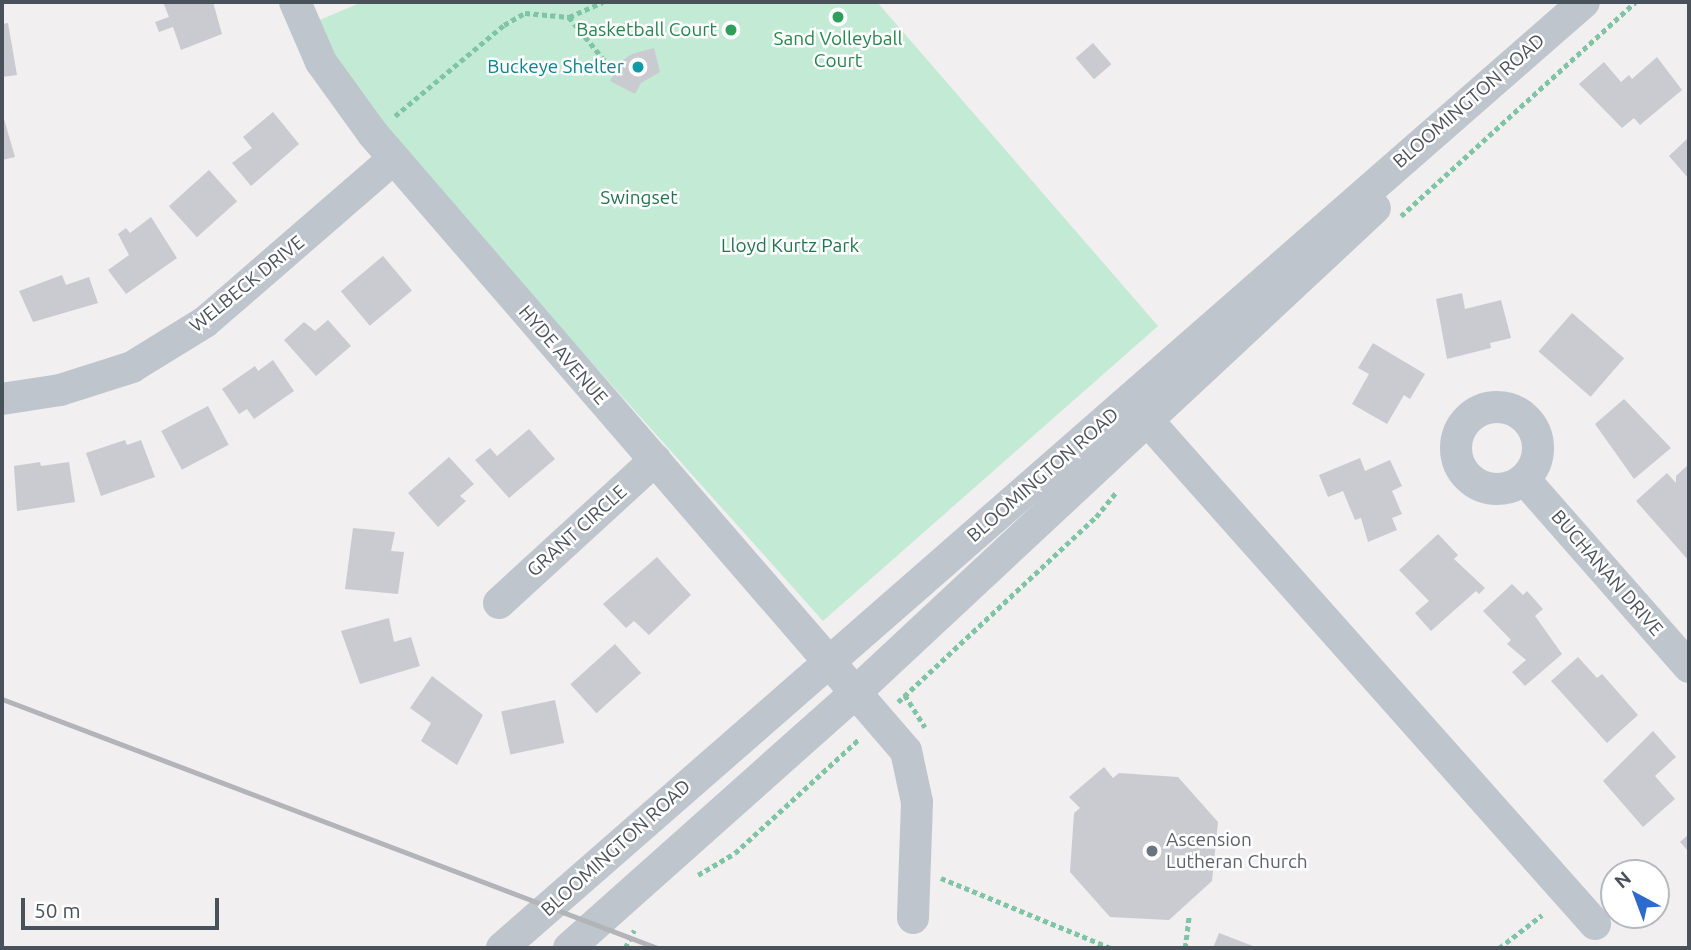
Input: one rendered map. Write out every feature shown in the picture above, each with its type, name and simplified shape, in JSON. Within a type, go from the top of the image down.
[{"type":"street","name":"HYDE AVENUE","points":[[295,2],[321,62],[393,159],[857,691],[906,751],[912,770],[916,802],[913,918]]},
{"type":"street","name":"BLOOMINGTON ROAD","points":[[569,948],[857,691],[1290,292],[1584,2]]},
{"type":"street","name":"BLOOMINGTON ROAD","points":[[502,948],[829,659],[1584,2]]},
{"type":"street","name":"WELBECK DRIVE","points":[[2,399],[60,390],[132,367],[195,328],[393,159]]},
{"type":"street","points":[[1148,422],[1595,925]]},
{"type":"street","name":"GRANT CIRCLE","points":[[499,603],[655,460]]},
{"type":"street","name":"BUCHANAN DRIVE","points":[[1524,479],[1689,667]]},
{"type":"path","points":[[386,123],[504,24],[525,13],[569,17],[603,2]]},
{"type":"path","points":[[1079,2],[1091,2]]},
{"type":"path","points":[[569,17],[615,73]]},
{"type":"path","points":[[905,695],[928,735]]},
{"type":"path","points":[[936,867],[939,877],[1111,948]]},
{"type":"path","points":[[1499,948],[1542,915]]},
{"type":"path","points":[[1185,948],[1189,917]]},
{"type":"green space","name":"Lloyd Kurtz Park","points":[[362,2],[877,2],[1158,326],[823,621],[356,99],[315,22]]},
{"type":"building","points":[[163,2],[213,2],[222,34],[181,50],[173,27],[159,32],[155,22],[169,17]]},
{"type":"building","points":[[8,23],[17,75],[2,77],[2,24]]},
{"type":"building","points":[[1093,43],[1111,64],[1094,79],[1076,58]]},
{"type":"building","name":"Buckeye Shelter","points":[[654,48],[660,72],[641,83],[635,94],[610,81],[620,62],[632,54]]},
{"type":"building","points":[[1657,57],[1682,90],[1640,125],[1634,118],[1622,128],[1579,84],[1604,62],[1621,82],[1629,75],[1632,79]]},
{"type":"building","points":[[2,112],[15,157],[2,160]]},
{"type":"building","points":[[273,112],[299,144],[251,186],[232,163],[252,148],[243,137]]},
{"type":"building","points":[[1687,139],[1689,142],[1689,179],[1669,156]]},
{"type":"building","points":[[209,170],[237,201],[197,237],[169,206]]},
{"type":"building","points":[[151,217],[177,258],[126,294],[108,270],[129,255],[118,234],[126,228],[130,233]]},
{"type":"building","points":[[383,256],[412,290],[370,326],[341,291]]},
{"type":"building","points":[[62,275],[66,285],[89,277],[98,303],[33,322],[19,291]]},
{"type":"building","points":[[1462,293],[1465,309],[1501,300],[1511,338],[1490,343],[1491,348],[1447,359],[1436,299]]},
{"type":"building","points":[[1572,313],[1624,358],[1591,397],[1539,351]]},
{"type":"building","points":[[328,320],[351,346],[316,376],[284,340],[304,322],[315,331]]},
{"type":"building","points":[[1373,343],[1425,374],[1410,399],[1404,395],[1387,424],[1352,404],[1369,374],[1358,368]]},
{"type":"building","points":[[273,360],[294,391],[254,419],[247,409],[239,414],[222,389],[255,366],[258,371]]},
{"type":"building","points":[[1624,399],[1671,448],[1634,479],[1595,424]]},
{"type":"building","points":[[208,406],[229,445],[182,470],[161,431]]},
{"type":"building","points":[[529,429],[555,459],[509,498],[475,460],[490,448],[497,456]]},
{"type":"building","points":[[125,440],[127,445],[141,440],[155,477],[101,496],[86,453]]},
{"type":"building","points":[[449,457],[474,484],[460,496],[466,501],[438,527],[408,493]]},
{"type":"building","points":[[1360,458],[1365,471],[1390,460],[1402,486],[1392,491],[1402,514],[1392,518],[1397,530],[1368,542],[1361,518],[1355,520],[1343,491],[1328,497],[1319,475]]},
{"type":"building","points":[[40,462],[41,466],[69,462],[75,502],[17,511],[14,466]]},
{"type":"building","points":[[1689,464],[1689,561],[1636,501],[1667,473],[1676,483],[1676,476]]},
{"type":"building","points":[[353,528],[395,532],[391,551],[404,552],[398,594],[345,589]]},
{"type":"building","points":[[1438,534],[1458,555],[1454,559],[1485,588],[1479,594],[1476,591],[1431,631],[1415,613],[1429,601],[1399,570]]},
{"type":"building","points":[[657,557],[691,595],[649,635],[634,621],[626,628],[603,604]]},
{"type":"building","points":[[1512,584],[1523,595],[1527,591],[1543,609],[1535,616],[1562,654],[1525,686],[1512,672],[1526,660],[1507,644],[1511,640],[1483,611]]},
{"type":"building","points":[[389,618],[394,642],[411,637],[420,666],[360,684],[341,631]]},
{"type":"building","points":[[615,644],[641,673],[597,713],[570,684]]},
{"type":"building","points":[[1578,657],[1597,678],[1602,674],[1638,715],[1607,743],[1551,681]]},
{"type":"building","points":[[432,676],[483,715],[457,765],[421,741],[431,723],[410,708]]},
{"type":"building","points":[[555,700],[564,743],[510,754],[501,711]]},
{"type":"building","points":[[1653,731],[1676,757],[1655,776],[1675,799],[1643,827],[1603,781]]},
{"type":"building","points":[[1104,767],[1113,778],[1119,773],[1178,777],[1218,822],[1212,881],[1169,920],[1110,917],[1070,872],[1074,813],[1080,808],[1069,797]]},
{"type":"building","points":[[1689,834],[1689,852],[1680,842]]},
{"type":"building","points":[[1219,933],[1258,948],[1213,948]]},
{"type":"railway","points":[[2,699],[657,948]]},
{"type":"place","name":"Sand Volleyball Court","points":[[838,17]]},
{"type":"place","name":"Basketball Court","points":[[731,30]]},
{"type":"place","name":"Buckeye Shelter","points":[[638,67]]},
{"type":"place","name":"Ascension Lutheran Church","points":[[1152,851]]},
{"type":"park label","name":"Swingset","points":[[639,198]]}]
